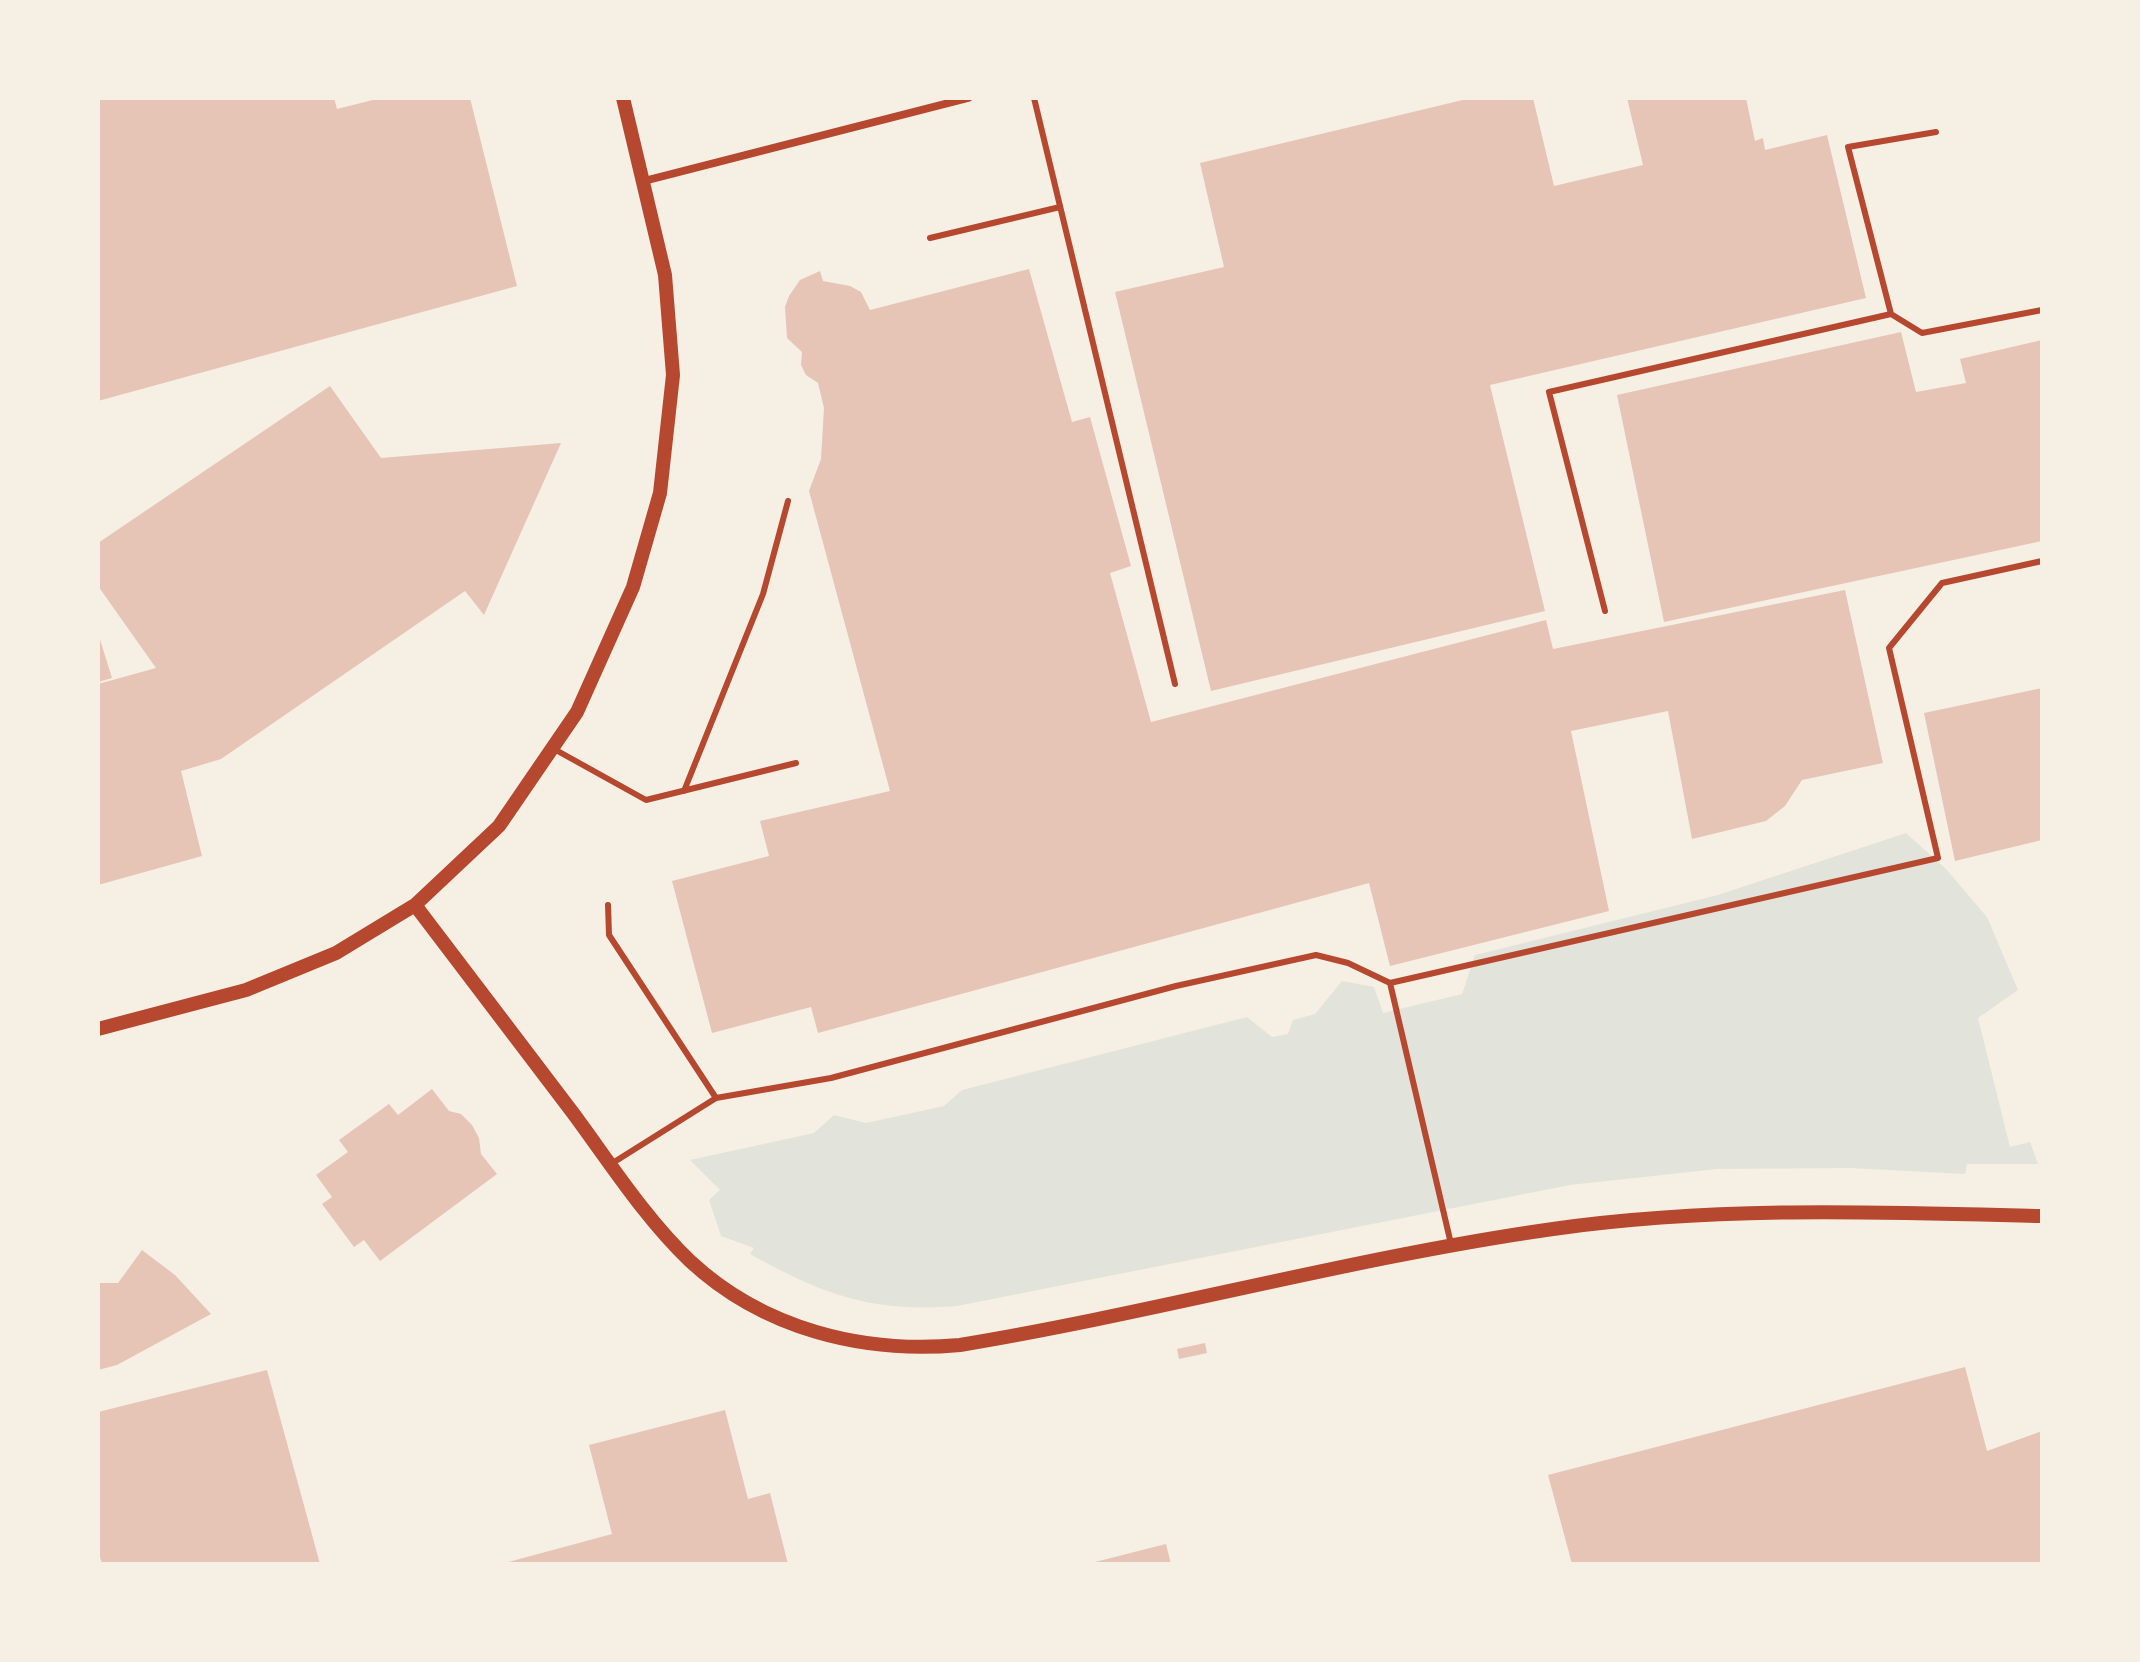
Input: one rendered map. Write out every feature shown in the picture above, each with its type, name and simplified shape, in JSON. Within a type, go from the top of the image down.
[{"type":"street","points":[[98,1029],[246,990],[336,953],[415,905],[499,826],[577,712],[633,587],[660,493],[673,375],[665,275],[623,98]]},
{"type":"street","points":[[644,181],[968,98]]},
{"type":"street","points":[[415,905],[611,1164],[668,1237],[691,1261],[726,1288],[793,1325],[842,1340],[882,1346],[932,1348],[999,1339],[1451,1246],[1555,1229],[1690,1214],[1833,1211],[2042,1216]]},
{"type":"lane","points":[[1034,98],[1175,684]]},
{"type":"lane","points":[[1936,132],[1848,147],[1891,314],[1922,333],[2042,310]]},
{"type":"lane","points":[[930,238],[1060,207]]},
{"type":"lane","points":[[1605,611],[1549,392],[1891,314]]},
{"type":"lane","points":[[684,791],[753,620],[788,501]]},
{"type":"lane","points":[[611,1164],[716,1098],[831,1078],[1176,986],[1316,955],[1348,963],[1390,983],[1938,858],[1889,648],[1942,583],[2042,561]]},
{"type":"lane","points":[[552,748],[646,800],[796,763]]},
{"type":"lane","points":[[608,905],[609,935],[716,1098]]},
{"type":"lane","points":[[1390,983],[1451,1246]]},
{"type":"shaded area","points":[[1906,833],[1946,869],[1987,917],[2018,990],[1978,1018],[2010,1147],[2030,1142],[2038,1164],[1967,1164],[1965,1174],[1850,1168],[1717,1169],[1570,1185],[957,1306],[899,1307],[849,1298],[826,1290],[750,1254],[754,1248],[721,1236],[709,1200],[720,1190],[690,1160],[814,1133],[834,1115],[866,1123],[944,1106],[962,1090],[1247,1017],[1272,1037],[1288,1034],[1293,1020],[1315,1014],[1342,981],[1374,987],[1383,1013],[1462,994],[1475,955],[1718,895]]},
{"type":"building","points":[[98,98],[334,98],[337,109],[381,98],[470,98],[517,286],[98,401]]},
{"type":"building","points":[[1471,98],[1533,98],[1554,186],[1643,165],[1627,98],[1746,98],[1755,141],[1763,138],[1765,150],[1827,135],[1866,298],[1490,385],[1545,611],[1211,691],[1115,292],[1224,267],[1200,163]]},
{"type":"building","points":[[1029,269],[1072,422],[1090,417],[1131,566],[1110,573],[1151,722],[1546,620],[1553,649],[1845,590],[1883,763],[1802,780],[1785,806],[1766,821],[1692,839],[1668,711],[1571,731],[1609,911],[1390,966],[1369,883],[818,1033],[811,1007],[712,1033],[672,881],[769,856],[760,821],[890,791],[809,491],[821,459],[824,408],[818,383],[806,375],[801,365],[802,352],[787,338],[785,307],[789,296],[800,280],[820,271],[823,281],[850,286],[861,292],[870,310]]},
{"type":"building","points":[[1901,332],[1916,392],[1966,383],[1960,359],[2042,340],[2042,541],[1664,622],[1617,395]]},
{"type":"building","points":[[330,386],[381,458],[561,443],[484,615],[465,591],[221,759],[181,771],[202,856],[98,885],[98,684],[156,668],[98,586],[98,543]]},
{"type":"building","points":[[98,633],[112,678],[98,682]]},
{"type":"building","points":[[2042,688],[2042,840],[1955,861],[1924,713]]},
{"type":"building","points":[[432,1089],[449,1111],[461,1114],[472,1125],[479,1138],[481,1154],[497,1174],[380,1261],[364,1240],[354,1247],[322,1204],[332,1197],[316,1175],[348,1152],[339,1140],[389,1104],[398,1115]]},
{"type":"building","points":[[142,1250],[175,1275],[211,1314],[117,1365],[98,1370],[98,1283],[118,1283]]},
{"type":"building","points":[[1205,1343],[1207,1353],[1179,1359],[1177,1349]]},
{"type":"building","points":[[1965,1367],[1987,1451],[2042,1431],[2042,1564],[1572,1564],[1548,1475]]},
{"type":"building","points":[[267,1370],[320,1564],[102,1564],[98,1550],[98,1412]]},
{"type":"building","points":[[725,1410],[748,1499],[770,1493],[788,1564],[501,1564],[612,1534],[589,1445]]},
{"type":"building","points":[[1166,1544],[1171,1564],[1091,1564],[1091,1563]]}]
